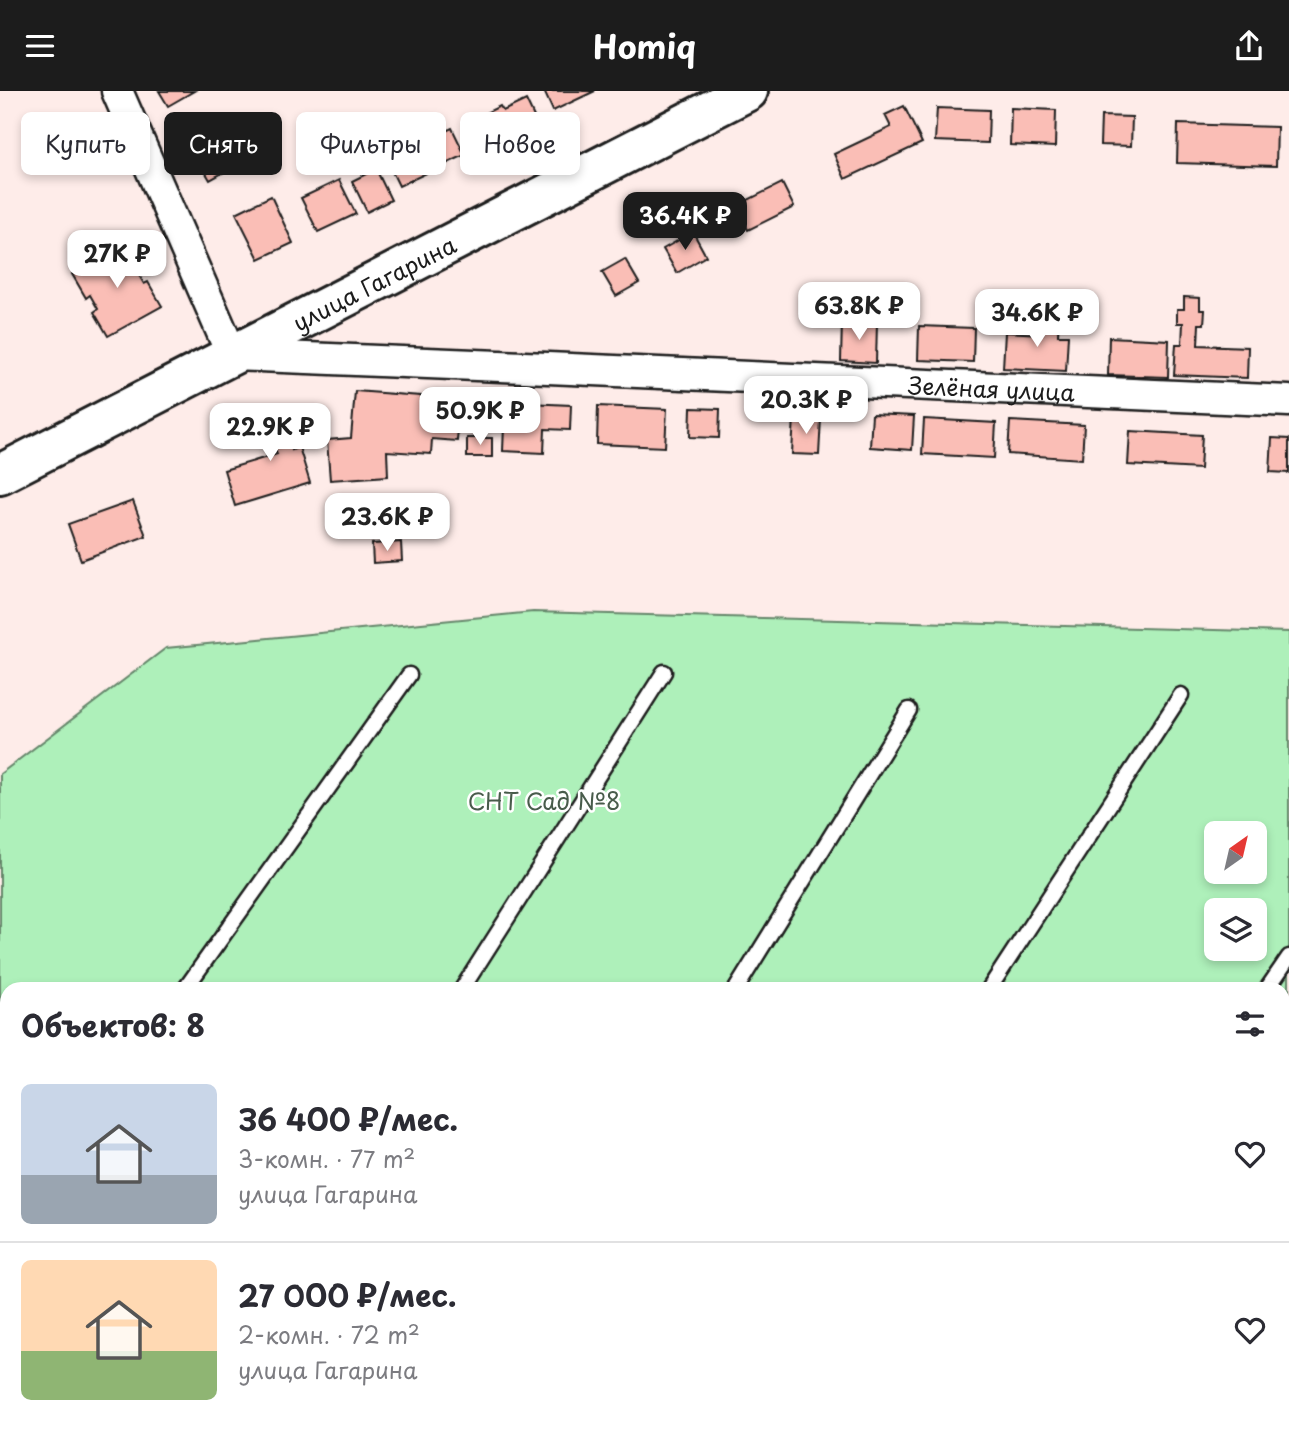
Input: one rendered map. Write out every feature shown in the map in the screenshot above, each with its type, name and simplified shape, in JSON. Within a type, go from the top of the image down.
[{"type":"main road","name":"улица Гагарина","points":[[0,474],[748,91]]},
{"type":"street","points":[[117,91],[232,355]]},
{"type":"street","name":"Зелёная улица","points":[[232,355],[1289,401]]},
{"type":"lane","points":[[467,982],[664,672]]},
{"type":"lane","points":[[190,982],[409,675]]},
{"type":"lane","points":[[994,982],[1181,695]]},
{"type":"lane","points":[[740,982],[909,710]]},
{"type":"lane","points":[[1273,982],[1289,957]]},
{"type":"green space","name":"СНТ Сад №8","points":[[533,612],[1289,632],[1289,982],[0,982],[0,774],[166,648]]},
{"type":"building","points":[[159,91],[194,91],[168,106]]},
{"type":"building","points":[[544,91],[595,91],[553,111]]},
{"type":"building","points":[[526,100],[532,112],[488,112],[500,106],[503,111]]},
{"type":"building","points":[[904,106],[922,143],[845,179],[834,154],[891,127],[885,115]]},
{"type":"building","points":[[937,108],[989,110],[988,143],[935,141]]},
{"type":"building","points":[[1011,108],[1056,110],[1055,147],[1010,145]]},
{"type":"building","points":[[1101,116],[1132,117],[1131,146],[1100,145]]},
{"type":"building","points":[[1178,124],[1277,127],[1276,166],[1177,163]]},
{"type":"building","points":[[452,128],[460,145],[460,157],[446,164],[446,131]]},
{"type":"building","points":[[364,175],[379,175],[391,200],[367,212],[352,181]]},
{"type":"building","points":[[394,175],[422,175],[399,186]]},
{"type":"building","points":[[339,180],[356,214],[318,232],[301,198]]},
{"type":"building","points":[[782,183],[794,207],[748,230],[736,206]]},
{"type":"building","points":[[271,196],[293,243],[259,259],[236,213]]},
{"type":"building","points":[[693,232],[706,256],[677,273],[663,249]]},
{"type":"building","points":[[126,243],[140,268],[136,270],[144,284],[148,282],[162,306],[108,336],[94,312],[98,309],[90,295],[86,298],[72,274]]},
{"type":"building","points":[[625,259],[639,283],[616,296],[602,272]]},
{"type":"building","points":[[1184,297],[1200,298],[1200,310],[1205,310],[1204,324],[1199,324],[1198,345],[1248,347],[1247,378],[1174,375],[1176,344],[1182,344],[1183,323],[1177,323],[1177,309],[1184,309]]},
{"type":"building","points":[[1044,315],[1059,316],[1058,335],[1068,335],[1066,371],[1003,368],[1005,332],[1043,334]]},
{"type":"building","points":[[842,321],[877,322],[876,363],[841,361]]},
{"type":"building","points":[[919,326],[974,328],[973,362],[918,360]]},
{"type":"building","points":[[1109,337],[1169,340],[1168,377],[1108,375]]},
{"type":"building","points":[[355,391],[460,399],[457,441],[432,439],[431,454],[387,451],[388,476],[330,480],[327,440],[351,438]]},
{"type":"building","points":[[505,402],[571,405],[570,430],[545,429],[544,453],[503,451]]},
{"type":"building","points":[[598,406],[667,409],[665,447],[597,444]]},
{"type":"building","points":[[289,407],[298,437],[290,440],[292,450],[299,447],[310,483],[235,506],[224,470],[277,454],[274,445],[268,447],[258,416]]},
{"type":"building","points":[[691,408],[720,409],[719,438],[690,437]]},
{"type":"building","points":[[872,414],[914,416],[912,450],[870,447]]},
{"type":"building","points":[[794,416],[821,418],[819,455],[792,454]]},
{"type":"building","points":[[924,419],[996,423],[994,458],[922,454]]},
{"type":"building","points":[[1010,421],[1084,425],[1082,459],[1008,454]]},
{"type":"building","points":[[1130,431],[1202,435],[1200,469],[1128,465]]},
{"type":"building","points":[[467,438],[492,438],[492,457],[467,457]]},
{"type":"building","points":[[1272,438],[1289,439],[1289,473],[1270,472]]},
{"type":"building","points":[[133,501],[146,536],[81,560],[68,524]]},
{"type":"building","points":[[401,542],[402,561],[373,563],[372,544]]}]
